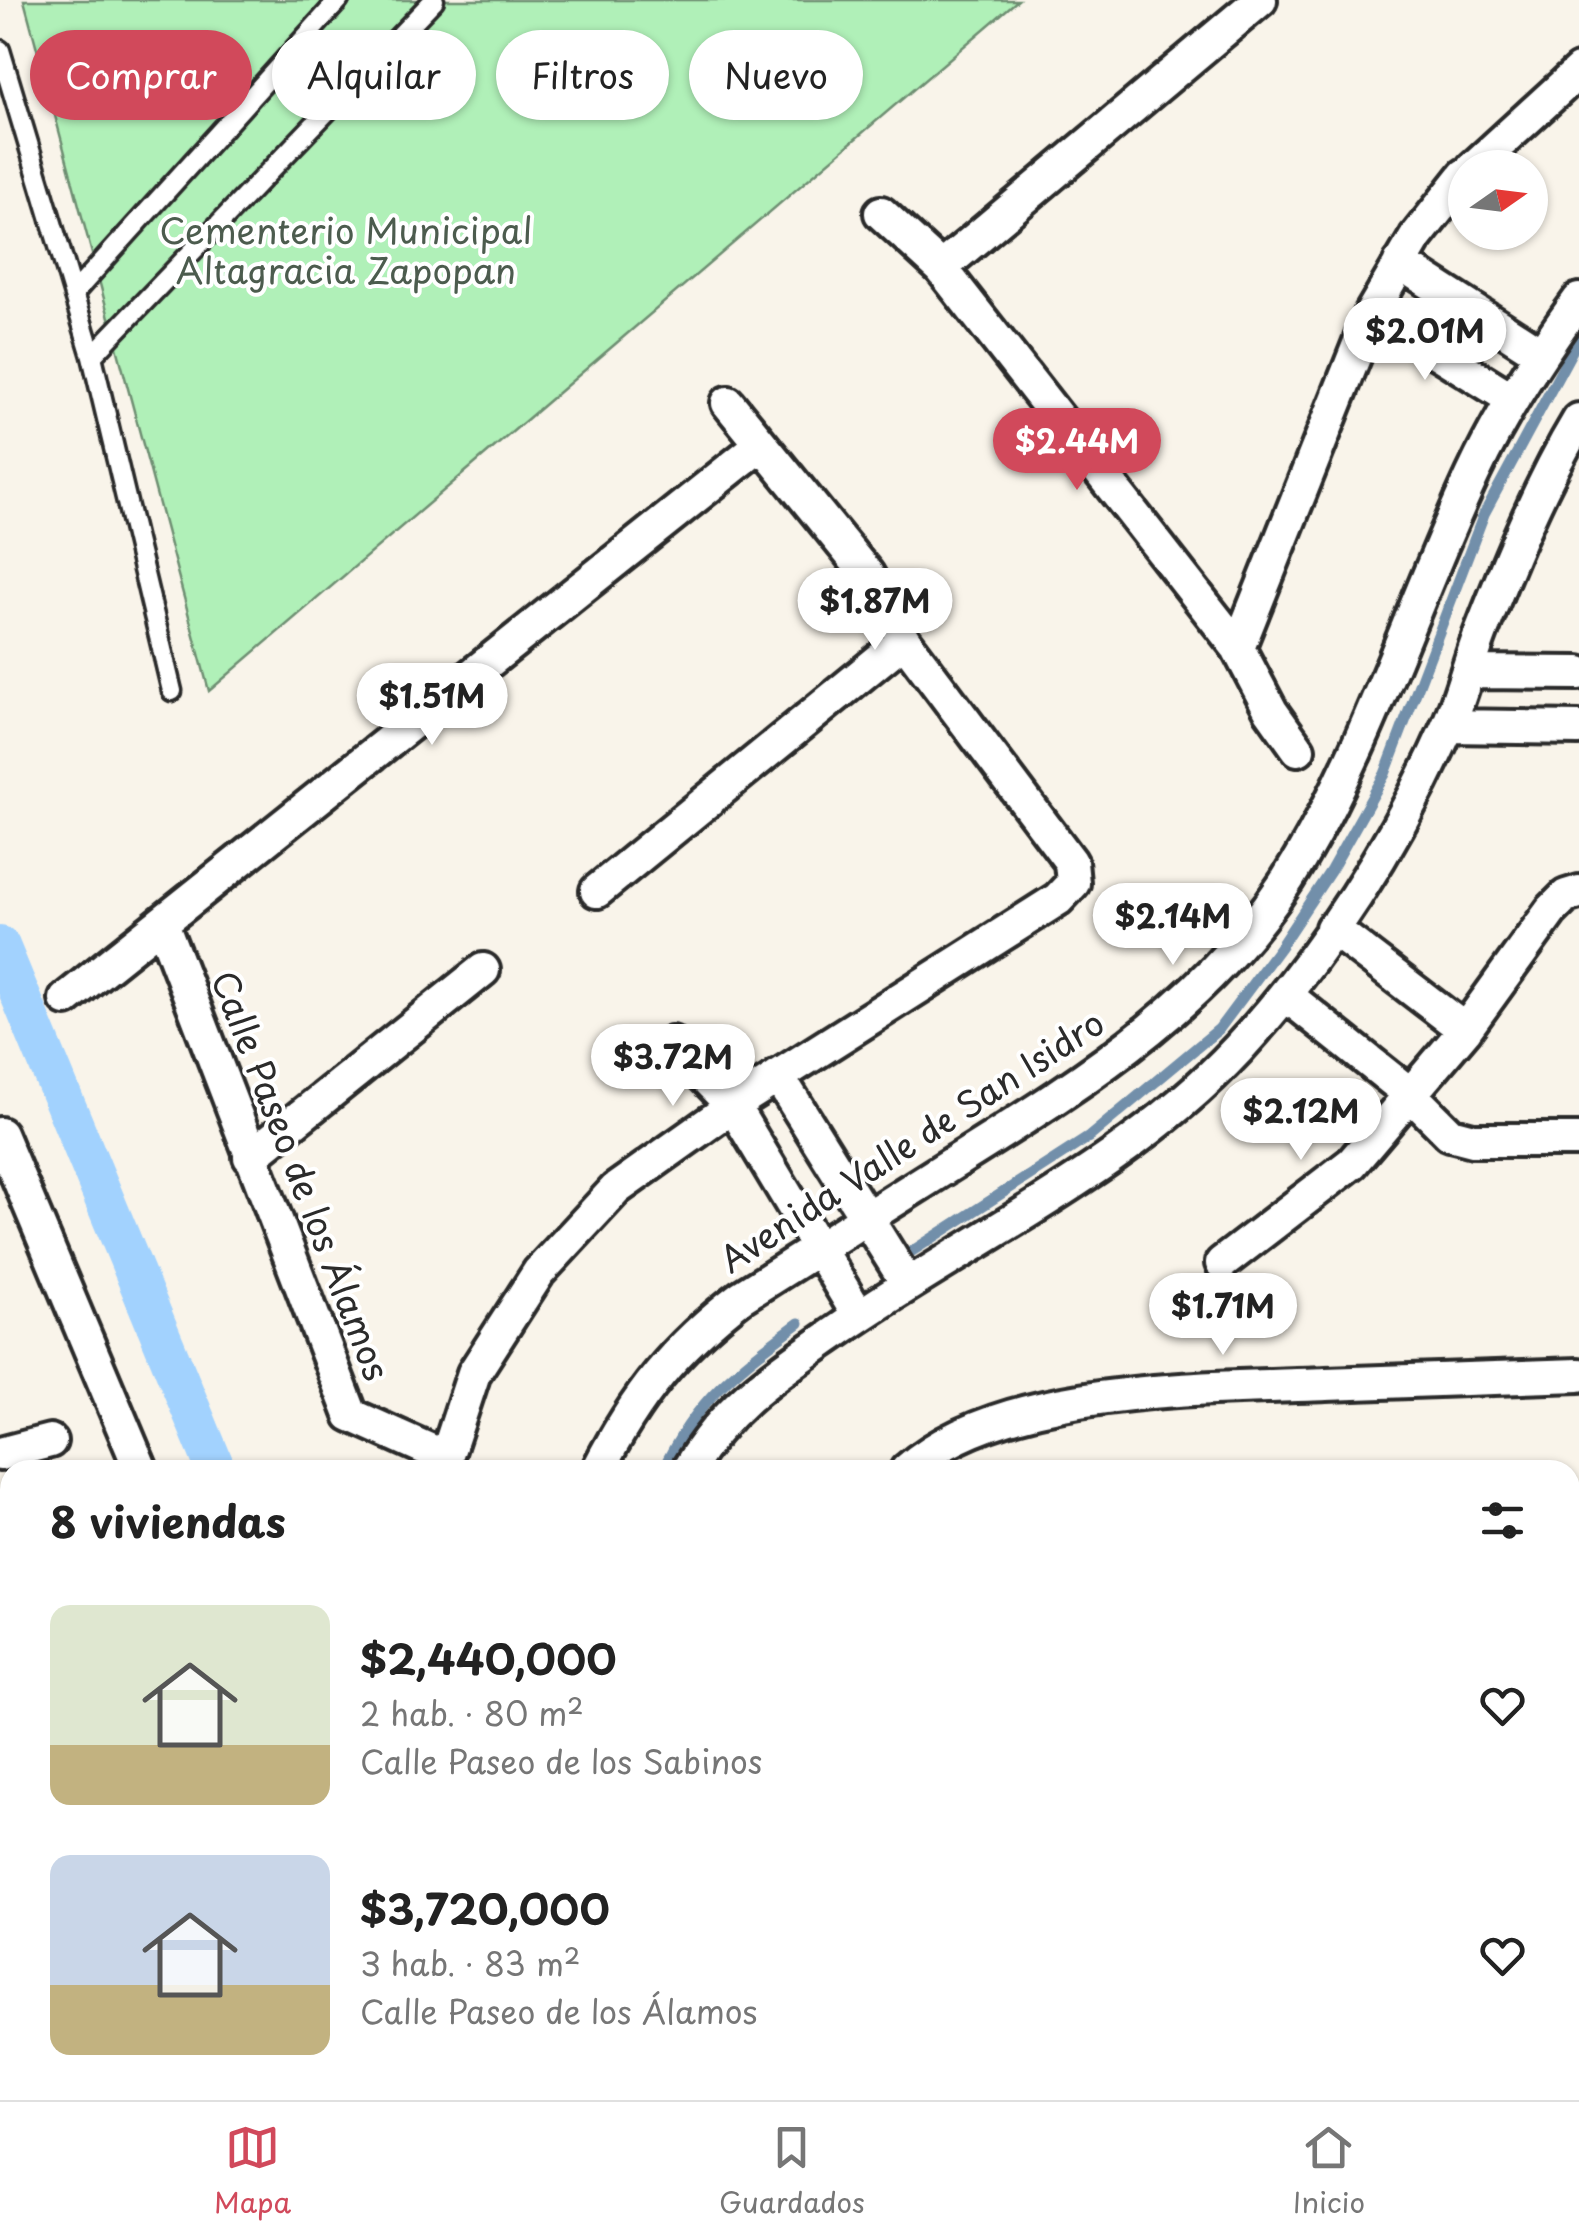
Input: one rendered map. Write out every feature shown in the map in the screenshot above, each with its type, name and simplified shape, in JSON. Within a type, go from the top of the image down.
[{"type":"street","points":[[941,268],[1260,0]]},
{"type":"street","points":[[1493,150],[1579,71]]},
{"type":"street","points":[[1238,648],[1372,312],[1400,262],[1448,198]]},
{"type":"street","points":[[881,213],[941,268],[1238,648],[1298,749]]},
{"type":"street","points":[[1400,262],[1540,353]]},
{"type":"street","name":"Avenida Valle de San Isidro","points":[[604,1460],[640,1395],[692,1334],[741,1296],[1072,1090],[1166,1018],[1240,946],[1298,863],[1360,750],[1474,473],[1540,353],[1579,300]]},
{"type":"street","points":[[1372,312],[1512,400]]},
{"type":"street","name":"Calle Paseo de los Álamos","points":[[445,1460],[474,1373],[539,1272],[616,1188],[778,1076],[1058,899],[1073,883],[1071,862],[904,640],[867,574],[728,403]]},
{"type":"street","points":[[694,1460],[713,1428],[754,1388],[906,1284],[1105,1159],[1171,1110],[1235,1052],[1286,995],[1405,811],[1448,726],[1518,546],[1579,420]]},
{"type":"street","points":[[66,999],[760,446]]},
{"type":"street","points":[[597,892],[904,640]]},
{"type":"street","points":[[1468,672],[1579,673]]},
{"type":"street","points":[[1448,726],[1579,728]]},
{"type":"street","points":[[1222,1263],[1352,1163],[1465,1030],[1572,894]]},
{"type":"street","name":"Calle Paseo de los Álamos","points":[[162,924],[351,1414],[437,1460]]},
{"type":"street","points":[[1332,928],[1465,1030]]},
{"type":"street","points":[[250,1156],[483,970]]},
{"type":"street","points":[[1286,995],[1410,1094],[1450,1134],[1473,1140],[1579,1140]]},
{"type":"street","points":[[672,1043],[733,1106],[860,1316]]},
{"type":"street","points":[[778,1076],[906,1284]]},
{"type":"street","points":[[1,1142],[137,1460]]},
{"type":"street","points":[[917,1460],[930,1449],[1011,1417],[1076,1400],[1250,1387],[1579,1375]]},
{"type":"street","points":[[0,1454],[50,1441]]},
{"type":"lane","points":[[74,292],[339,0]]},
{"type":"lane","points":[[92,356],[434,0]]},
{"type":"lane","points":[[0,50],[92,356],[172,691]]},
{"type":"green space","name":"Cementerio Municipal Altagracia Zapopan","points":[[24,0],[1018,0],[209,691],[56,120],[252,120],[252,30],[32,30]]},
{"type":"waterway","points":[[903,1257],[1089,1137],[1219,1029],[1280,947],[1331,870],[1385,774],[1484,514],[1579,338]]},
{"type":"waterway","points":[[0,946],[212,1460]]},
{"type":"waterway","points":[[668,1460],[690,1423],[720,1387],[799,1323]]}]
